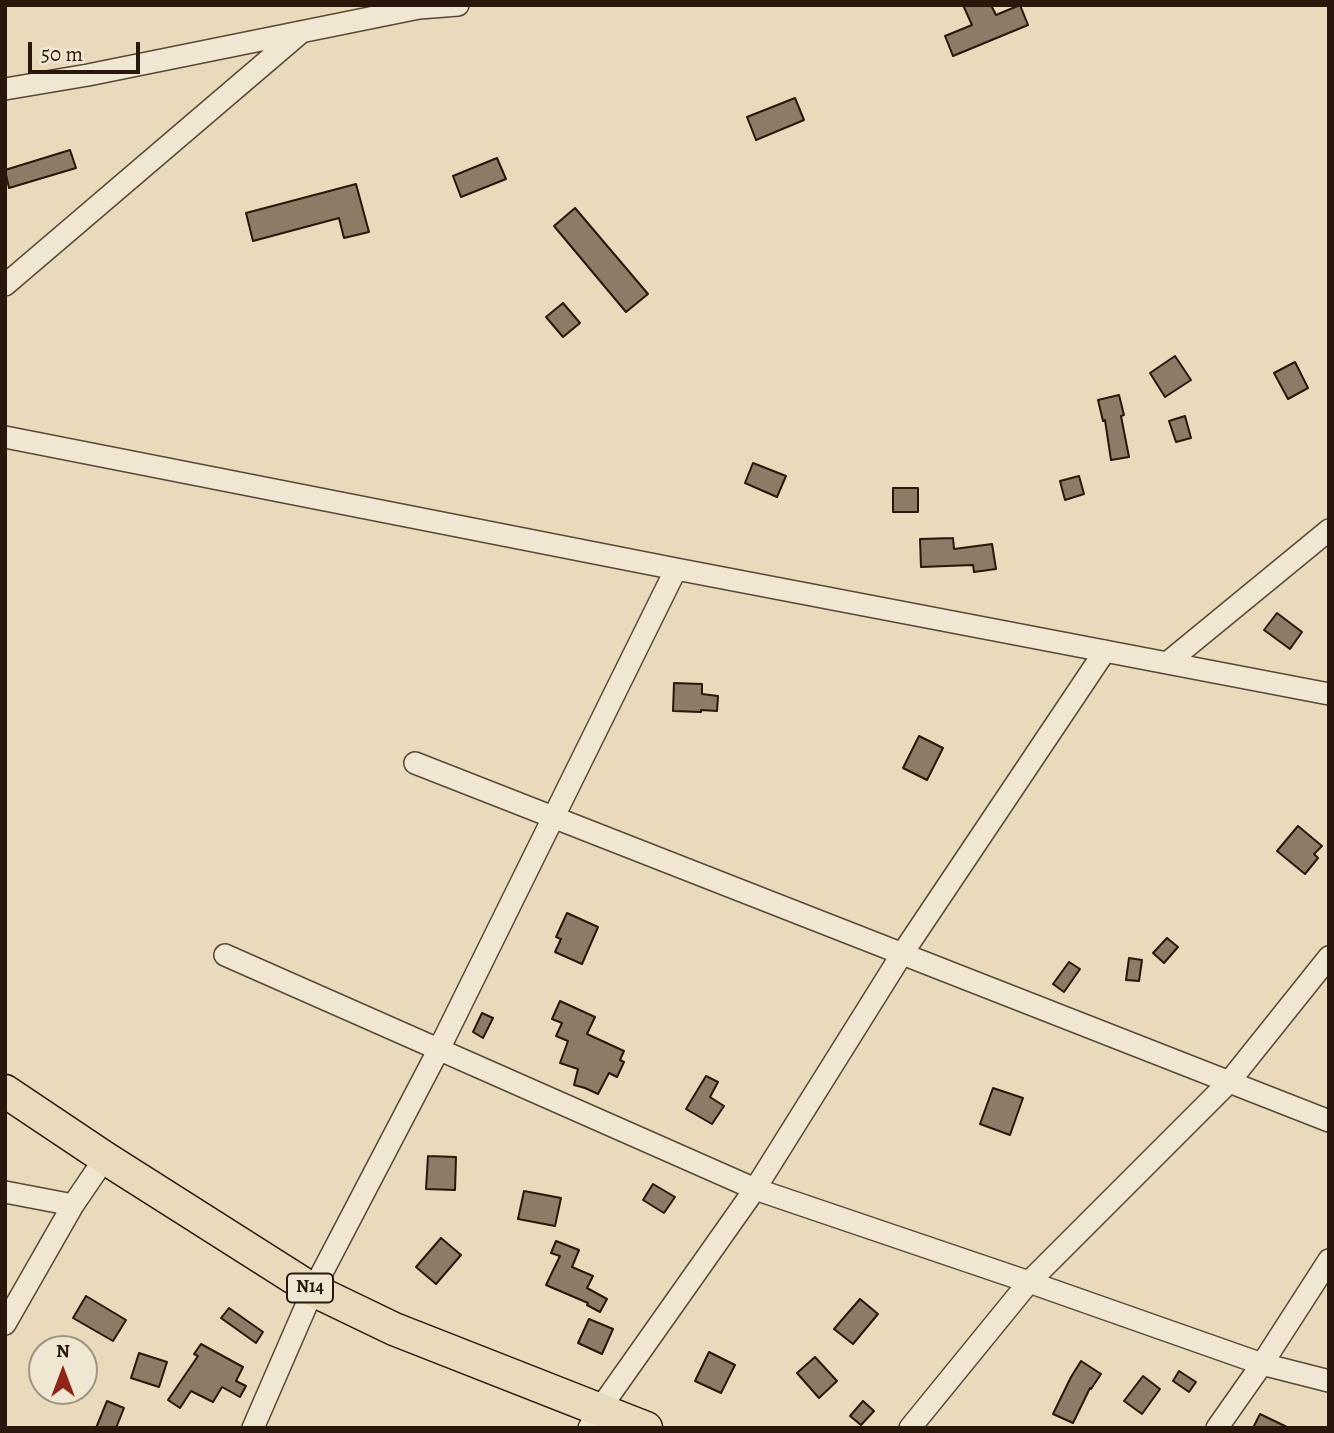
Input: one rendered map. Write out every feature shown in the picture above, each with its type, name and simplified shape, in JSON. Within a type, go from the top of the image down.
[{"type":"highway","name":"N14","points":[[5,1091],[313,1290],[594,1419],[646,1428]]},
{"type":"street","points":[[5,89],[300,34],[419,8],[458,5]]},
{"type":"street","points":[[5,285],[300,34]]},
{"type":"street","points":[[5,437],[1329,694]]},
{"type":"street","points":[[1167,663],[1329,530]]},
{"type":"street","points":[[253,1428],[313,1290],[439,1049],[676,569]]},
{"type":"street","points":[[594,1419],[755,1189],[902,954],[1105,651]]},
{"type":"street","points":[[415,763],[1329,1121]]},
{"type":"street","points":[[225,955],[755,1189],[1262,1364],[1329,1381]]},
{"type":"street","points":[[910,1428],[1030,1282],[1229,1082],[1329,957]]},
{"type":"street","points":[[5,1324],[73,1205],[105,1158]]},
{"type":"street","points":[[5,1192],[73,1205]]},
{"type":"street","points":[[1217,1428],[1329,1260]]},
{"type":"building","points":[[963,5],[991,5],[996,15],[1020,5],[1028,25],[953,56],[945,36],[972,25]]},
{"type":"building","points":[[795,98],[804,120],[756,140],[747,117]]},
{"type":"building","points":[[70,150],[76,168],[9,188],[5,170]]},
{"type":"building","points":[[497,158],[506,179],[461,197],[453,176]]},
{"type":"building","points":[[356,184],[369,232],[344,238],[339,218],[253,241],[246,213]]},
{"type":"building","points":[[575,208],[648,294],[626,312],[554,226]]},
{"type":"building","points":[[563,303],[580,323],[563,337],[546,317]]},
{"type":"building","points":[[1175,356],[1191,380],[1165,397],[1150,373]]},
{"type":"building","points":[[1295,362],[1308,388],[1288,399],[1274,373]]},
{"type":"building","points":[[1119,395],[1129,457],[1111,460],[1105,420],[1103,421],[1098,400]]},
{"type":"building","points":[[1185,416],[1191,438],[1176,442],[1169,421]]},
{"type":"building","points":[[753,463],[786,476],[777,497],[745,483]]},
{"type":"building","points":[[1079,476],[1084,494],[1065,500],[1060,481]]},
{"type":"building","points":[[893,488],[918,488],[918,512],[893,512]]},
{"type":"building","points":[[953,538],[954,549],[992,544],[996,569],[974,572],[973,565],[921,567],[920,539]]},
{"type":"building","points":[[1277,613],[1302,632],[1290,649],[1264,630]]},
{"type":"building","points":[[674,683],[702,684],[702,694],[718,696],[717,711],[673,711]]},
{"type":"building","points":[[919,736],[943,748],[927,780],[903,768]]},
{"type":"building","points":[[1298,826],[1322,846],[1314,854],[1318,858],[1305,874],[1277,851]]},
{"type":"building","points":[[567,913],[598,927],[582,964],[555,952],[561,939],[556,937]]},
{"type":"building","points":[[1167,938],[1178,947],[1164,963],[1153,953]]},
{"type":"building","points":[[1129,958],[1142,960],[1139,981],[1126,980]]},
{"type":"building","points":[[1069,962],[1080,969],[1064,992],[1053,984]]},
{"type":"building","points":[[560,1001],[595,1017],[587,1034],[624,1051],[620,1060],[624,1062],[617,1077],[609,1073],[598,1094],[574,1085],[578,1069],[560,1063],[568,1041],[556,1036],[562,1023],[552,1019]]},
{"type":"building","points":[[482,1013],[493,1018],[483,1038],[473,1032]]},
{"type":"building","points":[[706,1076],[718,1082],[710,1097],[724,1106],[712,1124],[686,1109]]},
{"type":"building","points":[[993,1088],[1023,1098],[1010,1135],[980,1124]]},
{"type":"building","points":[[428,1156],[456,1157],[455,1190],[426,1189]]},
{"type":"building","points":[[653,1184],[675,1197],[664,1213],[643,1200]]},
{"type":"building","points":[[524,1191],[561,1198],[555,1226],[518,1219]]},
{"type":"building","points":[[441,1238],[461,1255],[436,1284],[416,1267]]},
{"type":"building","points":[[556,1241],[579,1250],[572,1267],[593,1276],[587,1288],[607,1299],[600,1312],[587,1305],[588,1303],[546,1285],[560,1256],[551,1253]]},
{"type":"building","points":[[86,1296],[126,1320],[113,1341],[73,1318]]},
{"type":"building","points":[[860,1299],[878,1314],[853,1344],[834,1329]]},
{"type":"building","points":[[229,1308],[263,1332],[256,1343],[221,1318]]},
{"type":"building","points":[[589,1319],[613,1329],[602,1354],[578,1343]]},
{"type":"building","points":[[201,1344],[243,1367],[236,1381],[246,1386],[240,1397],[222,1387],[213,1402],[191,1391],[180,1408],[168,1400],[198,1356],[194,1354]]},
{"type":"building","points":[[709,1352],[735,1365],[721,1393],[695,1381]]},
{"type":"building","points":[[139,1353],[167,1362],[159,1387],[131,1378]]},
{"type":"building","points":[[815,1357],[837,1381],[819,1398],[797,1373]]},
{"type":"building","points":[[1081,1361],[1101,1374],[1090,1388],[1073,1423],[1053,1414]]},
{"type":"building","points":[[1179,1371],[1196,1382],[1189,1392],[1173,1381]]},
{"type":"building","points":[[1143,1376],[1160,1389],[1142,1414],[1124,1401]]},
{"type":"building","points":[[107,1401],[124,1408],[116,1428],[96,1428]]},
{"type":"building","points":[[863,1401],[874,1411],[861,1425],[850,1416]]},
{"type":"building","points":[[1260,1414],[1289,1428],[1253,1428]]}]
